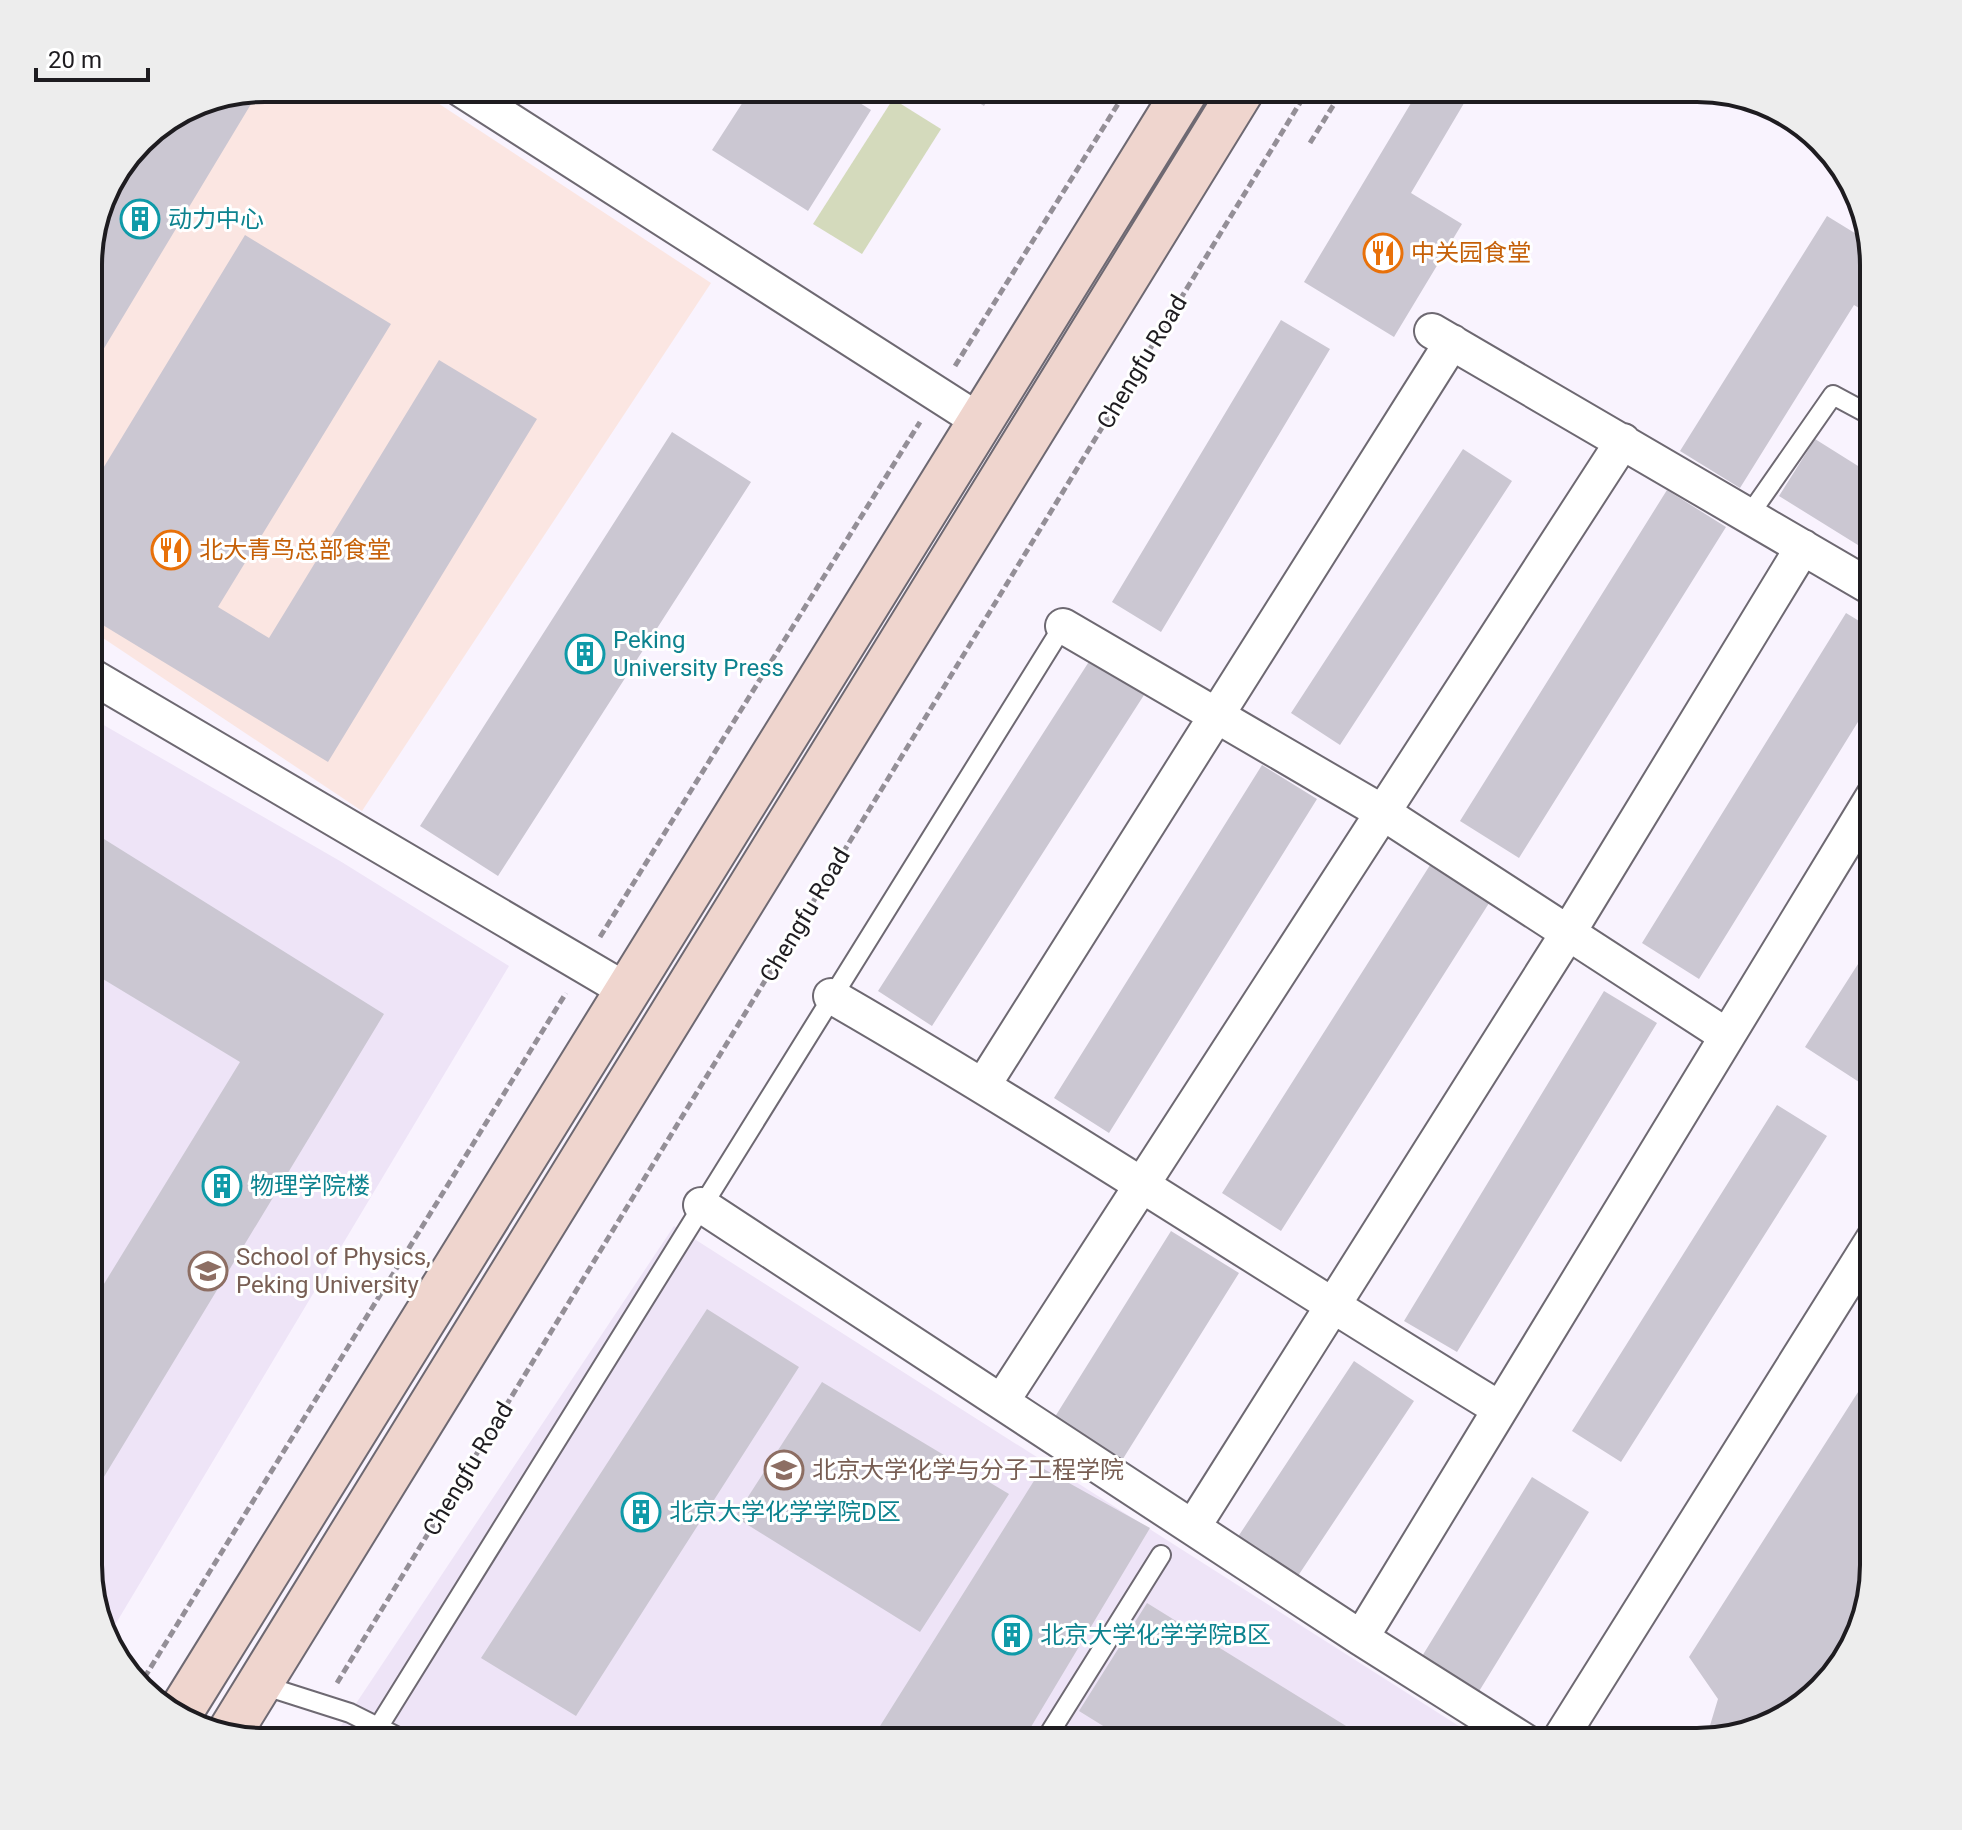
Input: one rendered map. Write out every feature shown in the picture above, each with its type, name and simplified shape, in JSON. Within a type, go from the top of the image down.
[{"type":"main road","points":[[184,1706],[1178,102]]},
{"type":"main road","points":[[234,1725],[1234,102]]},
{"type":"street","points":[[481,102],[981,422]]},
{"type":"street","points":[[984,1084],[1217,714],[1442,336],[1860,581]]},
{"type":"street","points":[[1002,1401],[1623,441]]},
{"type":"street","points":[[1193,1527],[1568,933],[1803,547]]},
{"type":"street","points":[[1063,626],[1382,812],[1727,1036]]},
{"type":"street","points":[[102,682],[629,992]]},
{"type":"street","points":[[1361,1638],[1860,818]]},
{"type":"street","points":[[831,996],[984,1084],[1331,1307],[1500,1409]]},
{"type":"street","points":[[701,1205],[1361,1638],[1504,1728]]},
{"type":"street","points":[[1567,1728],[1860,1260]]},
{"type":"lane","points":[[1750,514],[1833,395],[1860,409]]},
{"type":"lane","points":[[379,1726],[1063,626]]},
{"type":"lane","points":[[1053,1728],[1161,1555]]},
{"type":"lane","points":[[259,1684],[383,1728]]},
{"type":"path","points":[[145,1676],[1119,102]]},
{"type":"path","name":"Chengfu Road","points":[[310,1728],[1300,102]]},
{"type":"path","points":[[1310,143],[1335,102]]},
{"type":"shaded area","points":[[436,102],[711,283],[362,811],[102,637],[102,254],[105,233],[114,202],[129,174],[157,142],[202,114],[243,103]]},
{"type":"shaded area","name":"School of Physics, Peking University","points":[[102,724],[340,861],[509,966],[114,1627],[102,1576]]},
{"type":"shaded area","name":"北京大学化学与分子工程学院","points":[[674,1226],[1462,1728],[340,1728]]},
{"type":"green space","points":[[891,102],[898,102],[941,129],[862,254],[813,224]]},
{"type":"building","points":[[743,102],[858,102],[871,110],[808,211],[712,150]]},
{"type":"building","name":"中关园食堂","points":[[1412,102],[1465,102],[1411,193],[1462,224],[1394,337],[1304,282]]},
{"type":"building","name":"动力中心","points":[[252,103],[102,352],[102,254],[105,233],[114,202],[129,174],[157,142],[174,129],[202,114]]},
{"type":"building","points":[[1827,216],[1857,234],[1860,309],[1854,305],[1740,488],[1680,451]]},
{"type":"building","name":"北大青鸟总部食堂","points":[[245,235],[391,324],[218,607],[269,638],[439,360],[537,419],[328,762],[102,625],[102,470]]},
{"type":"building","points":[[1281,320],[1330,349],[1161,632],[1112,602]]},
{"type":"building","name":"Peking University Press","points":[[672,432],[751,482],[498,876],[420,826]]},
{"type":"building","points":[[1815,439],[1860,467],[1860,546],[1779,496]]},
{"type":"building","points":[[1463,449],[1512,481],[1340,745],[1291,713]]},
{"type":"building","points":[[1667,490],[1726,527],[1519,858],[1460,821]]},
{"type":"building","points":[[1846,613],[1860,622],[1860,719],[1699,979],[1642,943]]},
{"type":"building","points":[[1090,660],[1144,695],[932,1026],[878,991]]},
{"type":"building","points":[[1262,765],[1317,799],[1109,1133],[1054,1098]]},
{"type":"building","name":"物理学院楼","points":[[102,838],[384,1014],[102,1480],[102,1287],[240,1062],[102,978]]},
{"type":"building","points":[[1432,862],[1491,900],[1281,1231],[1222,1193]]},
{"type":"building","points":[[1860,961],[1860,1080],[1805,1047]]},
{"type":"building","points":[[1604,991],[1657,1023],[1457,1352],[1404,1321]]},
{"type":"building","points":[[1777,1105],[1827,1136],[1621,1462],[1572,1431]]},
{"type":"building","points":[[1171,1231],[1239,1273],[1116,1470],[1048,1428]]},
{"type":"building","name":"北京大学化学学院D区","points":[[707,1309],[799,1367],[576,1716],[481,1658]]},
{"type":"building","points":[[1354,1361],[1414,1401],[1286,1594],[1226,1555]]},
{"type":"building","points":[[822,1382],[1009,1494],[920,1632],[735,1517]]},
{"type":"building","points":[[1860,1389],[1860,1576],[1848,1628],[1833,1656],[1788,1701],[1760,1716],[1709,1728],[1718,1699],[1689,1657]]},
{"type":"building","name":"北京大学化学学院B区","points":[[1042,1468],[1150,1528],[1030,1728],[879,1728]]},
{"type":"building","points":[[1532,1477],[1589,1512],[1470,1706],[1413,1671]]},
{"type":"building","points":[[1147,1603],[1349,1728],[1106,1728],[1079,1711]]},
{"type":"place","name":"动力中心","points":[[140,219]]},
{"type":"place","name":"中关园食堂","points":[[1383,253]]},
{"type":"place","name":"北大青鸟总部食堂","points":[[171,550]]},
{"type":"place","name":"Peking University Press","points":[[585,654]]},
{"type":"place","name":"物理学院楼","points":[[222,1186]]},
{"type":"place","name":"School of Physics, Peking University","points":[[208,1271]]},
{"type":"place","name":"北京大学化学与分子工程学院","points":[[784,1470]]},
{"type":"place","name":"北京大学化学学院D区","points":[[641,1512]]},
{"type":"place","name":"北京大学化学学院B区","points":[[1012,1635]]}]
